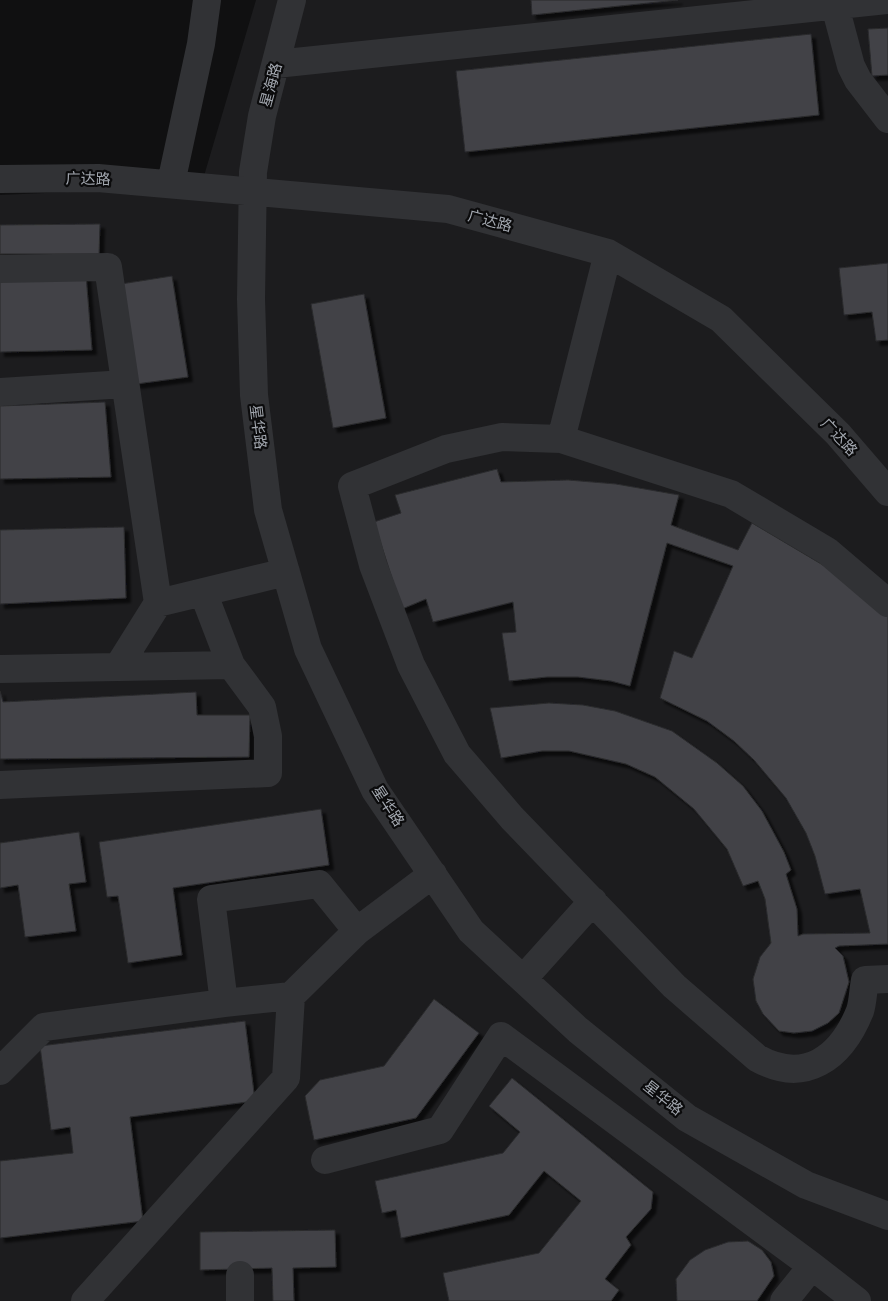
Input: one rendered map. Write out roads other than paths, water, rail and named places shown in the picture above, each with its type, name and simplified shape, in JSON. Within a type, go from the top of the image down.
[{"type":"street","points":[[171,183],[201,44],[207,0]]},
{"type":"street","name":"星海路","points":[[253,181],[262,116],[292,0]]},
{"type":"street","points":[[276,64],[888,0]]},
{"type":"street","points":[[835,6],[851,66],[858,80],[888,119]]},
{"type":"street","name":"广达路","points":[[0,179],[98,178],[171,183],[253,181],[448,209],[608,253],[721,319],[838,434],[888,492]]},
{"type":"street","name":"星华路","points":[[253,181],[251,298],[254,395],[268,510],[308,649],[376,790],[471,931],[578,1030],[687,1118],[806,1185],[888,1216]]},
{"type":"street","points":[[562,439],[608,253]]},
{"type":"street","points":[[0,270],[108,267],[158,604],[118,667]]},
{"type":"street","points":[[0,392],[125,384]]},
{"type":"street","points":[[888,603],[827,551],[731,494],[562,439],[502,437],[446,449],[352,486],[373,565],[411,665],[457,754],[512,818],[674,986],[757,1058],[777,1068],[802,1069],[830,1055],[847,1037],[860,1009],[865,980],[888,979]]},
{"type":"street","points":[[158,604],[286,572]]},
{"type":"street","points":[[0,785],[268,773],[268,736],[262,707],[231,666],[203,592]]},
{"type":"street","points":[[0,669],[231,666]]},
{"type":"street","points":[[0,1072],[44,1027],[291,996],[357,931],[433,874]]},
{"type":"street","points":[[224,1003],[211,899],[318,884],[357,931]]},
{"type":"street","points":[[523,979],[593,901]]},
{"type":"street","points":[[84,1301],[286,1078],[291,996]]},
{"type":"street","points":[[325,1160],[440,1130],[501,1036],[857,1301]]},
{"type":"street","points":[[784,1301],[812,1266]]}]
